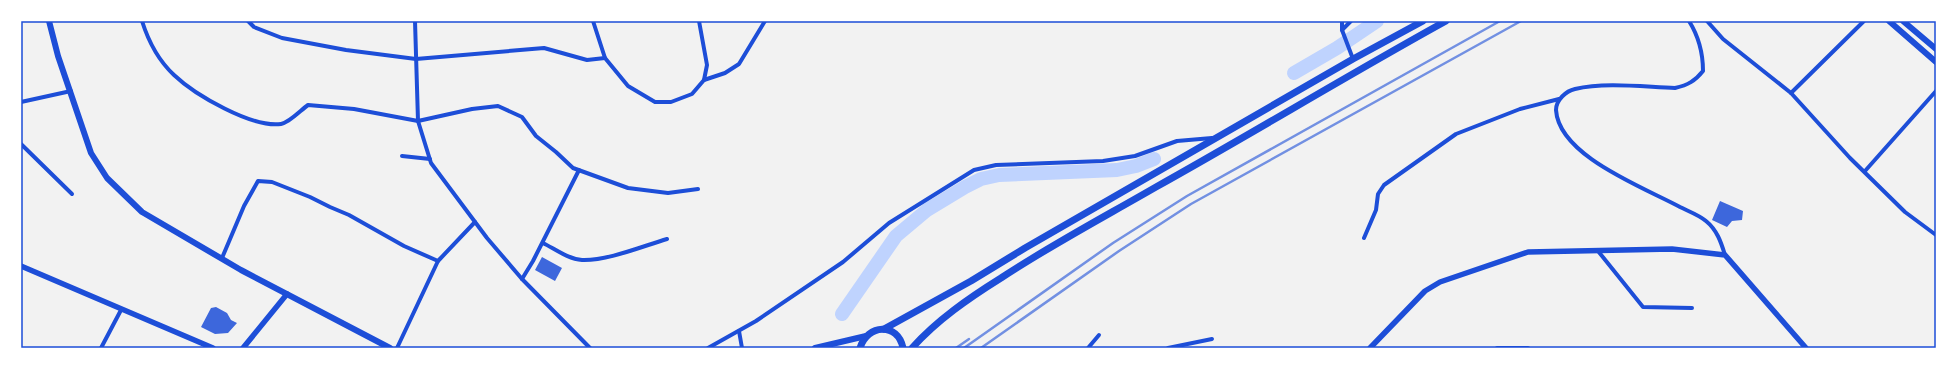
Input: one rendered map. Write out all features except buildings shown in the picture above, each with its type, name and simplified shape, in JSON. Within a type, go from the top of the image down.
[{"type":"main road","points":[[884,330],[1353,59],[1423,21]]},
{"type":"main road","points":[[912,348],[938,322],[962,304],[1032,258],[1186,171],[1358,69],[1446,21]]},
{"type":"main road","points":[[1888,21],[1936,62]]},
{"type":"main road","points":[[1904,21],[1936,49]]},
{"type":"main road","points":[[48,22],[92,153],[107,178],[142,212],[287,294],[390,348]]},
{"type":"main road","points":[[815,348],[866,336],[877,330],[884,330],[895,334],[899,338],[903,348]]},
{"type":"main road","points":[[860,348],[866,336]]},
{"type":"street","points":[[142,21],[148,40],[174,75],[204,97],[237,114],[264,124],[282,124],[308,105],[354,109],[418,121],[498,106],[522,117],[536,136],[573,168],[628,188],[668,193],[698,189]]},
{"type":"street","points":[[248,21],[254,27],[282,38],[346,50],[416,59],[544,48],[587,60],[605,58]]},
{"type":"street","points":[[415,21],[418,121],[431,163],[475,222],[522,279],[590,348]]},
{"type":"street","points":[[593,21],[605,58],[628,86],[655,102],[671,102],[692,94],[704,80],[707,65],[699,21]]},
{"type":"street","points":[[704,80],[725,73],[739,64],[765,21]]},
{"type":"street","points":[[1342,21],[1342,30],[1353,59]]},
{"type":"street","points":[[1342,30],[1351,21]]},
{"type":"street","points":[[1364,238],[1376,210],[1378,194],[1384,185],[1456,134],[1520,109],[1559,99],[1573,89],[1600,86],[1675,88],[1686,86],[1696,80],[1703,71],[1703,52],[1695,31],[1689,21]]},
{"type":"street","points":[[1707,21],[1723,39],[1791,93],[1850,158],[1865,171],[1905,212],[1936,235]]},
{"type":"street","points":[[1791,93],[1864,21]]},
{"type":"street","points":[[21,102],[71,91]]},
{"type":"street","points":[[1865,171],[1936,91]]},
{"type":"street","points":[[1559,99],[1556,108],[1558,124],[1575,148],[1594,162],[1706,220],[1720,238],[1726,255],[1806,348]]},
{"type":"street","points":[[708,348],[756,321],[843,262],[889,223],[974,170],[996,165],[1103,162],[1135,156],[1177,141],[1216,138]]},
{"type":"street","points":[[21,144],[72,194]]},
{"type":"street","points":[[402,156],[430,159]]},
{"type":"street","points":[[522,279],[543,243],[579,170]]},
{"type":"street","points":[[222,258],[244,206],[258,181],[272,182],[310,196],[330,207],[350,215],[404,246],[438,261]]},
{"type":"street","points":[[397,348],[438,261],[475,222]]},
{"type":"street","points":[[543,243],[567,256],[582,260],[612,256],[667,239]]},
{"type":"street","points":[[1370,348],[1425,291],[1440,282],[1528,252],[1672,249],[1726,255]]},
{"type":"street","points":[[1598,250],[1608,265],[1643,307],[1692,308]]},
{"type":"street","points":[[21,266],[213,348]]},
{"type":"street","points":[[243,348],[287,294]]},
{"type":"street","points":[[101,348],[121,310]]},
{"type":"street","points":[[739,331],[742,348]]},
{"type":"street","points":[[1088,348],[1099,335]]},
{"type":"street","points":[[1168,348],[1212,339]]},
{"type":"street","points":[[1497,348],[1528,348]]},
{"type":"waterway","points":[[1294,73],[1337,48],[1377,21]]},
{"type":"waterway","points":[[842,314],[896,236],[927,210],[981,179],[999,175],[1117,170],[1136,166],[1154,159]]},
{"type":"railway","points":[[964,348],[1113,243],[1187,196],[1500,21]]},
{"type":"railway","points":[[981,348],[1119,251],[1191,204],[1521,21]]},
{"type":"railway","points":[[956,348],[969,339]]}]
